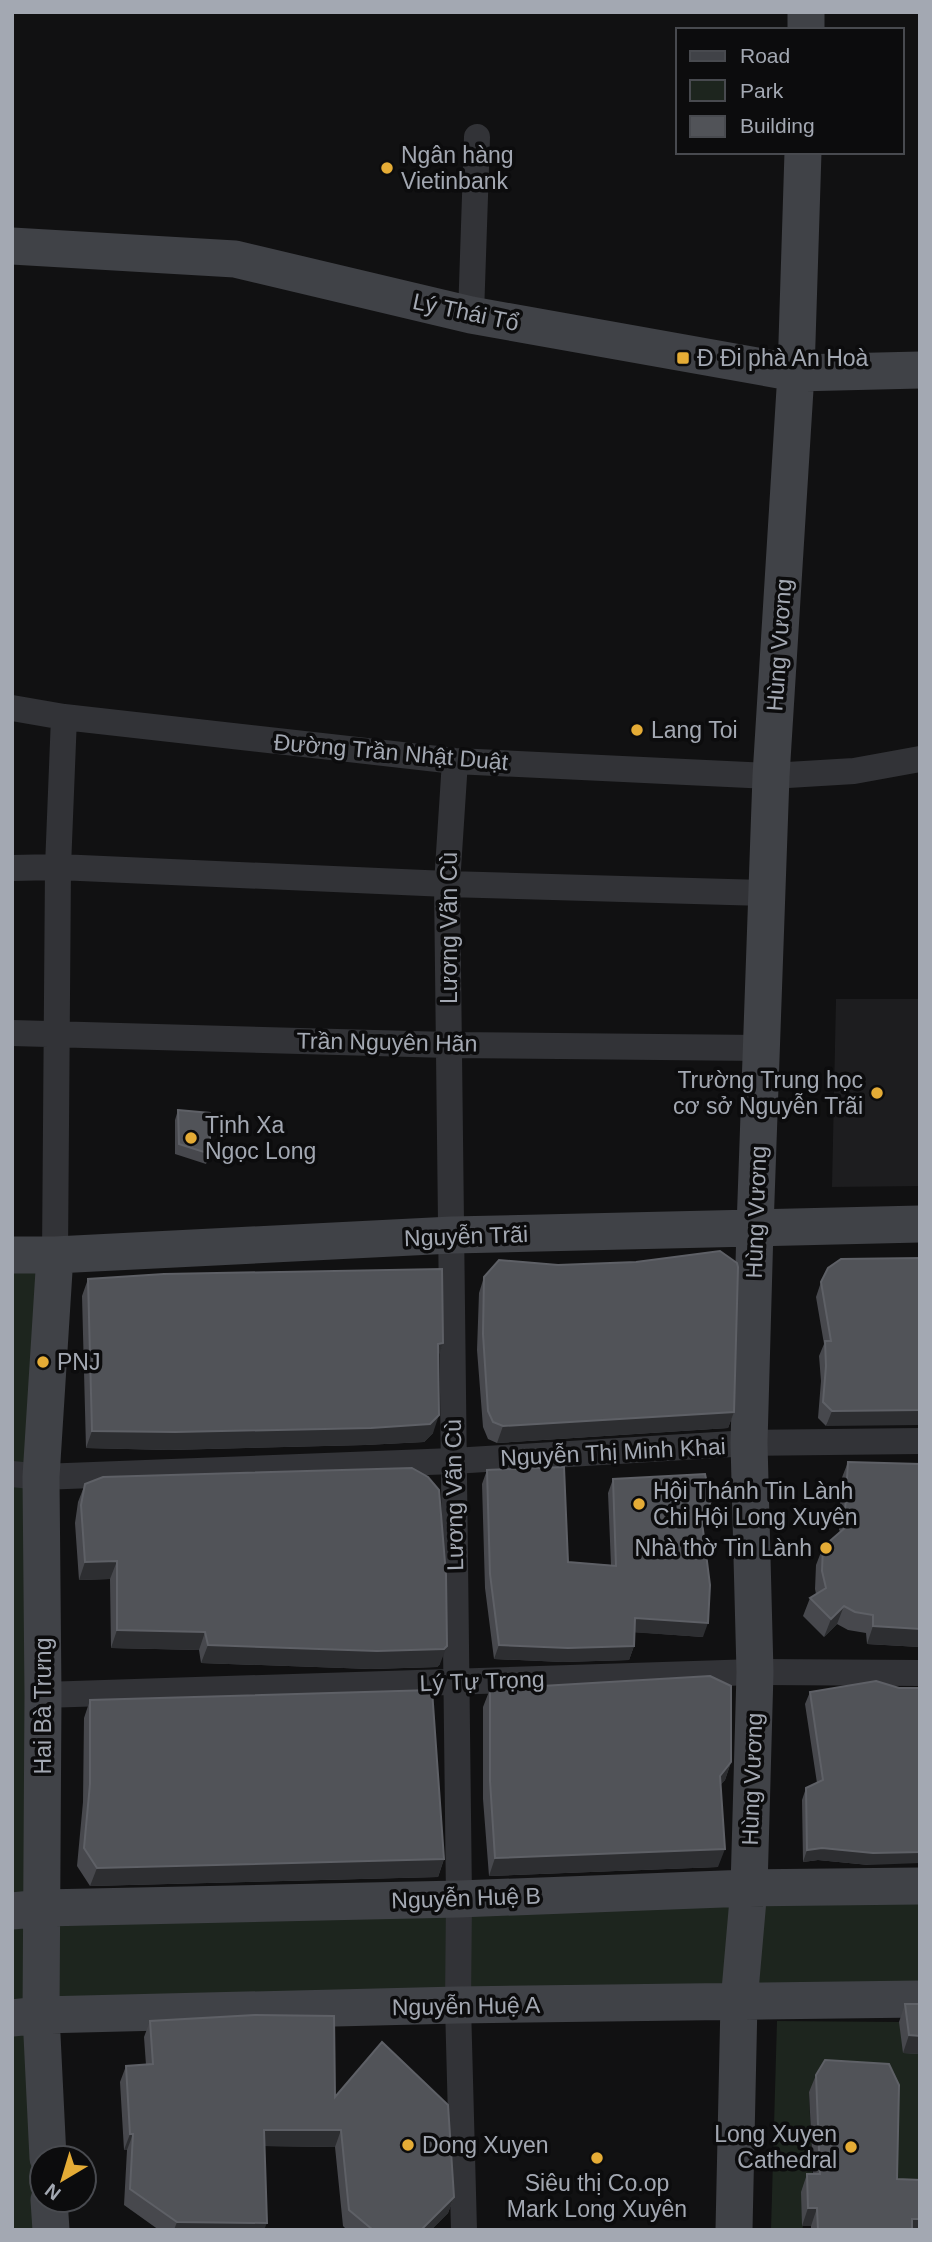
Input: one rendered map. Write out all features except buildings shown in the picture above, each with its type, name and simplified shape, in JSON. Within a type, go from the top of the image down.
[{"type":"street","points":[[471,315],[477,137]]},
{"type":"street","name":"Hùng Vương","points":[[734,2230],[739,2002],[749,1888],[755,1672],[749,1443],[766,893],[796,373],[803,154]]},
{"type":"street","name":"Lý Thái Tổ","points":[[12,246],[235,260],[471,315],[796,373],[920,370]]},
{"type":"street","name":"Đường Trần Nhật Duật","points":[[12,708],[64,717],[455,761],[771,776],[854,771],[920,759]]},
{"type":"street","points":[[55,1255],[58,867],[64,717]]},
{"type":"street","name":"Lương Vãn Cù","points":[[455,761],[446,884],[452,1235],[458,2005],[464,2230]]},
{"type":"street","points":[[12,868],[58,867],[446,884],[766,893]]},
{"type":"street","name":"Trần Nguyên Hãn","points":[[12,1033],[449,1045],[761,1048]]},
{"type":"street","name":"Nguyễn Trãi","points":[[12,1255],[452,1235],[920,1224]]},
{"type":"street","name":"Hai Bà Trưng","points":[[46,2144],[27,2017],[27,1909],[43,1695],[27,1476],[55,1255]]},
{"type":"street","name":"Nguyễn Thị Minh Khai","points":[[27,1476],[453,1461],[749,1443],[920,1441]]},
{"type":"street","name":"Lý Tự Trọng","points":[[43,1695],[755,1672],[920,1673]]},
{"type":"street","name":"Nguyễn Huệ B","points":[[27,1909],[459,1899],[749,1888],[920,1886]]},
{"type":"street","name":"Nguyễn Huệ A","points":[[27,2017],[458,2005],[920,1999]]},
{"type":"shaded area","name":"Trường Trung học cơ sở Nguyễn Trãi","points":[[836,999],[920,999],[920,1186],[832,1187]]},
{"type":"green space","points":[[12,1255],[55,1255],[45,1913],[920,1888],[920,2000],[45,2014],[43,2144],[28,2144],[28,2214],[44,2214],[46,2230],[12,2230]]},
{"type":"green space","points":[[777,2021],[899,2022],[920,2054],[920,2230],[917,2230],[890,2197],[818,2077],[809,2092],[813,2192],[802,2230],[771,2230]]},
{"type":"place","name":"Ngân hàng Vietinbank","points":[[387,168]]},
{"type":"place","name":"Đ Đi phà An Hoà","points":[[683,358]]},
{"type":"place","name":"Lang Toi","points":[[637,730]]},
{"type":"place","name":"Trường Trung học cơ sở Nguyễn Trãi","points":[[877,1093]]},
{"type":"place","name":"Tịnh Xa Ngọc Long","points":[[191,1138]]},
{"type":"place","name":"PNJ","points":[[43,1362]]},
{"type":"place","name":"Hội Thánh Tin Lành Chi Hội Long Xuyên","points":[[639,1504]]},
{"type":"place","name":"Nhà thờ Tin Lành","points":[[826,1548]]},
{"type":"place","name":"Dong Xuyen","points":[[408,2145]]},
{"type":"place","name":"Long Xuyen Cathedral","points":[[851,2147]]},
{"type":"place","name":"Siêu thị Co.op Mark Long Xuyên","points":[[597,2158]]}]
